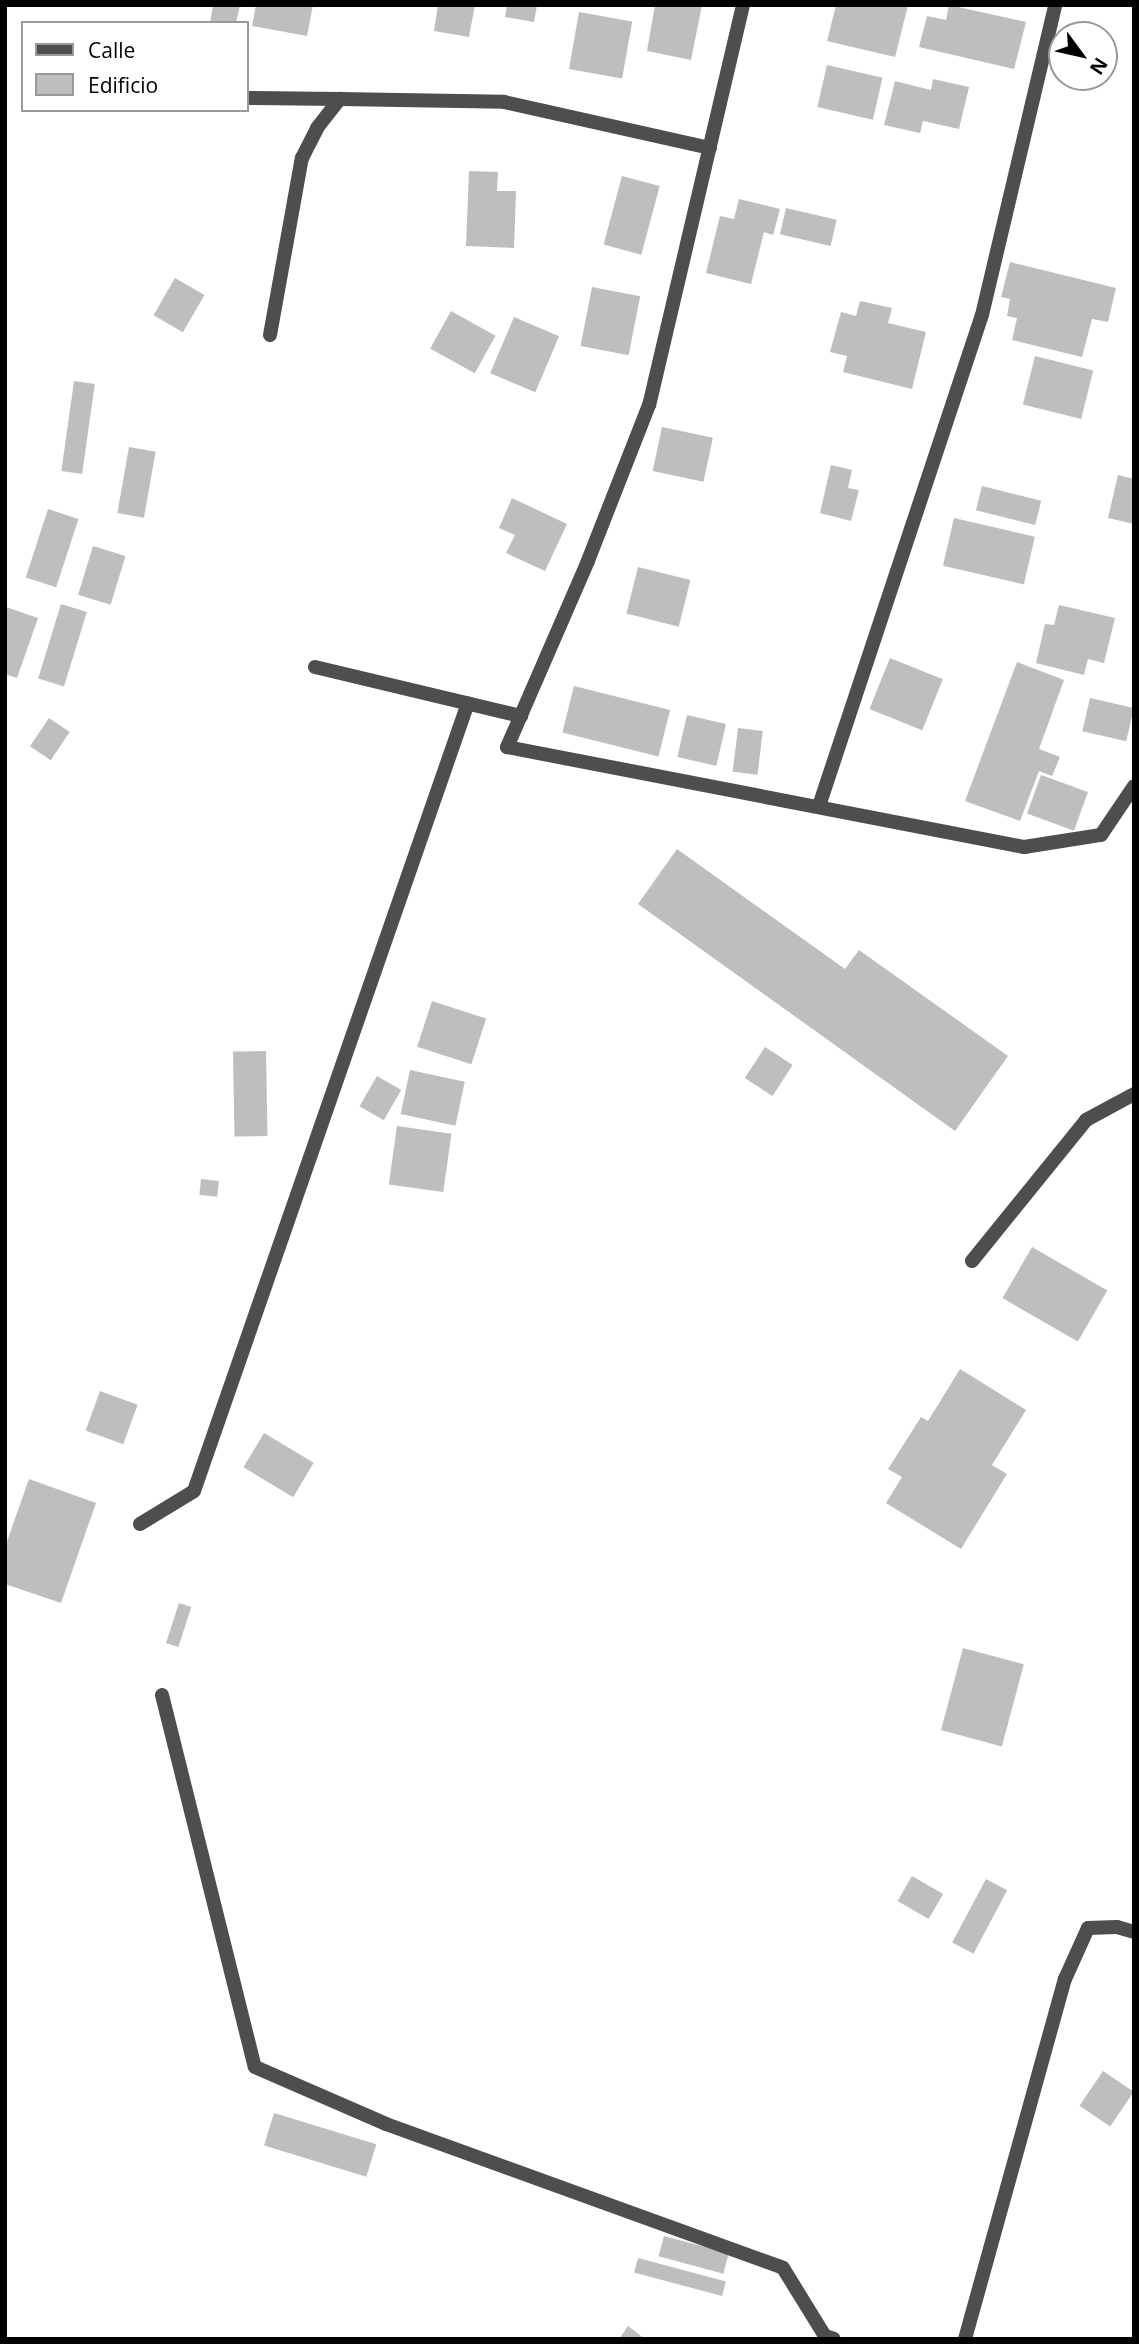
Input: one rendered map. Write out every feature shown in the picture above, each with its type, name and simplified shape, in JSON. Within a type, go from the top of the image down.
[{"type":"street","points":[[743,5],[649,405],[588,561],[508,747],[1024,847],[1101,835],[1134,786]]},
{"type":"street","points":[[820,806],[982,315],[1055,5]]},
{"type":"street","points":[[248,98],[504,102],[710,148]]},
{"type":"street","points":[[270,335],[302,158],[317,128],[340,99]]},
{"type":"street","points":[[316,667],[521,716]]},
{"type":"street","points":[[140,1524],[194,1491],[468,703]]},
{"type":"street","points":[[972,1261],[1086,1120],[1134,1094]]},
{"type":"street","points":[[162,1695],[256,2067],[386,2124],[783,2269],[830,2337]]},
{"type":"street","points":[[965,2339],[1065,1979],[1088,1928],[1117,1927],[1134,1932]]},
{"type":"building","points":[[213,5],[240,5],[236,21],[210,21]]},
{"type":"building","points":[[256,5],[313,5],[307,36],[252,26]]},
{"type":"building","points":[[438,5],[475,5],[469,37],[434,31]]},
{"type":"building","points":[[507,5],[537,5],[534,22],[505,17]]},
{"type":"building","points":[[655,5],[702,5],[691,60],[647,51]]},
{"type":"building","points":[[836,5],[908,5],[895,57],[827,41]]},
{"type":"building","points":[[949,5],[1026,22],[1014,69],[919,47],[927,16],[946,20]]},
{"type":"building","points":[[579,12],[632,21],[622,78],[569,69]]},
{"type":"building","points":[[827,65],[883,78],[873,120],[817,107]]},
{"type":"building","points":[[933,79],[969,87],[959,129],[923,121],[920,133],[884,125],[895,81],[931,90]]},
{"type":"building","points":[[469,171],[498,172],[497,191],[516,191],[514,248],[466,246]]},
{"type":"building","points":[[622,176],[660,186],[641,255],[604,245]]},
{"type":"building","points":[[739,199],[780,209],[773,235],[764,232],[751,284],[706,273],[720,216],[734,219]]},
{"type":"building","points":[[786,208],[837,220],[831,246],[780,234]]},
{"type":"building","points":[[1010,262],[1116,288],[1108,322],[1092,319],[1082,357],[1012,340],[1017,318],[1007,316],[1010,299],[1001,297]]},
{"type":"building","points":[[175,278],[204,295],[183,332],[154,315]]},
{"type":"building","points":[[592,287],[640,296],[629,355],[581,346]]},
{"type":"building","points":[[860,301],[892,308],[888,323],[926,332],[912,389],[843,372],[847,356],[830,352],[841,312],[856,316]]},
{"type":"building","points":[[451,311],[496,336],[475,373],[430,349]]},
{"type":"building","points":[[514,317],[559,336],[535,392],[490,373]]},
{"type":"building","points":[[1035,356],[1093,371],[1081,419],[1023,405]]},
{"type":"building","points":[[74,381],[95,384],[82,474],[61,471]]},
{"type":"building","points":[[662,427],[713,438],[704,482],[653,471]]},
{"type":"building","points":[[129,447],[156,452],[144,518],[117,513]]},
{"type":"building","points":[[831,465],[852,470],[848,488],[859,490],[851,521],[820,513]]},
{"type":"building","points":[[1118,475],[1134,479],[1134,524],[1108,518]]},
{"type":"building","points":[[982,486],[1041,501],[1035,525],[976,510]]},
{"type":"building","points":[[512,498],[567,524],[545,571],[506,553],[515,535],[499,528]]},
{"type":"building","points":[[48,509],[78,519],[56,587],[26,577]]},
{"type":"building","points":[[954,518],[1035,537],[1024,584],[943,566]]},
{"type":"building","points":[[93,546],[126,556],[111,605],[78,595]]},
{"type":"building","points":[[638,567],[690,580],[679,627],[626,614]]},
{"type":"building","points":[[61,604],[87,612],[64,686],[38,679]]},
{"type":"building","points":[[1059,605],[1115,618],[1104,663],[1088,659],[1084,675],[1036,663],[1045,624],[1054,625]]},
{"type":"building","points":[[6,607],[38,618],[17,678],[5,674]]},
{"type":"building","points":[[890,658],[943,679],[922,730],[869,709]]},
{"type":"building","points":[[1017,662],[1064,680],[1039,749],[1060,757],[1052,776],[1039,771],[1020,821],[965,801]]},
{"type":"building","points":[[574,686],[670,710],[658,757],[562,733]]},
{"type":"building","points":[[1090,698],[1134,708],[1126,741],[1082,731]]},
{"type":"building","points":[[687,715],[726,724],[716,766],[677,757]]},
{"type":"building","points":[[49,718],[70,732],[51,760],[30,746]]},
{"type":"building","points":[[738,728],[763,731],[757,775],[733,772]]},
{"type":"building","points":[[1041,775],[1088,792],[1074,831],[1027,814]]},
{"type":"building","points":[[677,849],[845,969],[859,950],[1008,1056],[955,1131],[638,904]]},
{"type":"building","points":[[432,1001],[486,1019],[471,1064],[417,1047]]},
{"type":"building","points":[[765,1047],[793,1065],[773,1096],[745,1078]]},
{"type":"building","points":[[266,1051],[267,1136],[234,1137],[233,1052]]},
{"type":"building","points":[[410,1070],[465,1082],[455,1126],[401,1114]]},
{"type":"building","points":[[377,1076],[401,1090],[384,1120],[360,1106]]},
{"type":"building","points":[[397,1126],[451,1134],[443,1192],[389,1184]]},
{"type":"building","points":[[201,1179],[219,1181],[217,1197],[199,1195]]},
{"type":"building","points":[[1032,1247],[1107,1290],[1078,1342],[1002,1298]]},
{"type":"building","points":[[960,1369],[1026,1410],[992,1465],[1007,1474],[961,1549],[886,1503],[902,1477],[888,1469],[921,1417],[928,1421]]},
{"type":"building","points":[[100,1391],[138,1405],[123,1444],[86,1430]]},
{"type":"building","points":[[264,1433],[314,1463],[293,1497],[243,1467]]},
{"type":"building","points":[[29,1479],[96,1503],[61,1603],[5,1584],[5,1547]]},
{"type":"building","points":[[179,1603],[191,1607],[178,1647],[166,1643]]},
{"type":"building","points":[[963,1648],[1024,1664],[1002,1746],[941,1730]]},
{"type":"building","points":[[912,1876],[943,1894],[929,1919],[898,1901]]},
{"type":"building","points":[[986,1879],[1007,1890],[973,1954],[952,1943]]},
{"type":"building","points":[[1103,2071],[1134,2092],[1110,2127],[1080,2106]]},
{"type":"building","points":[[274,2113],[376,2144],[366,2177],[264,2146]]},
{"type":"building","points":[[664,2236],[729,2253],[723,2274],[659,2256]]},
{"type":"building","points":[[638,2258],[726,2282],[722,2296],[634,2272]]},
{"type":"building","points":[[628,2326],[645,2339],[619,2339]]}]
